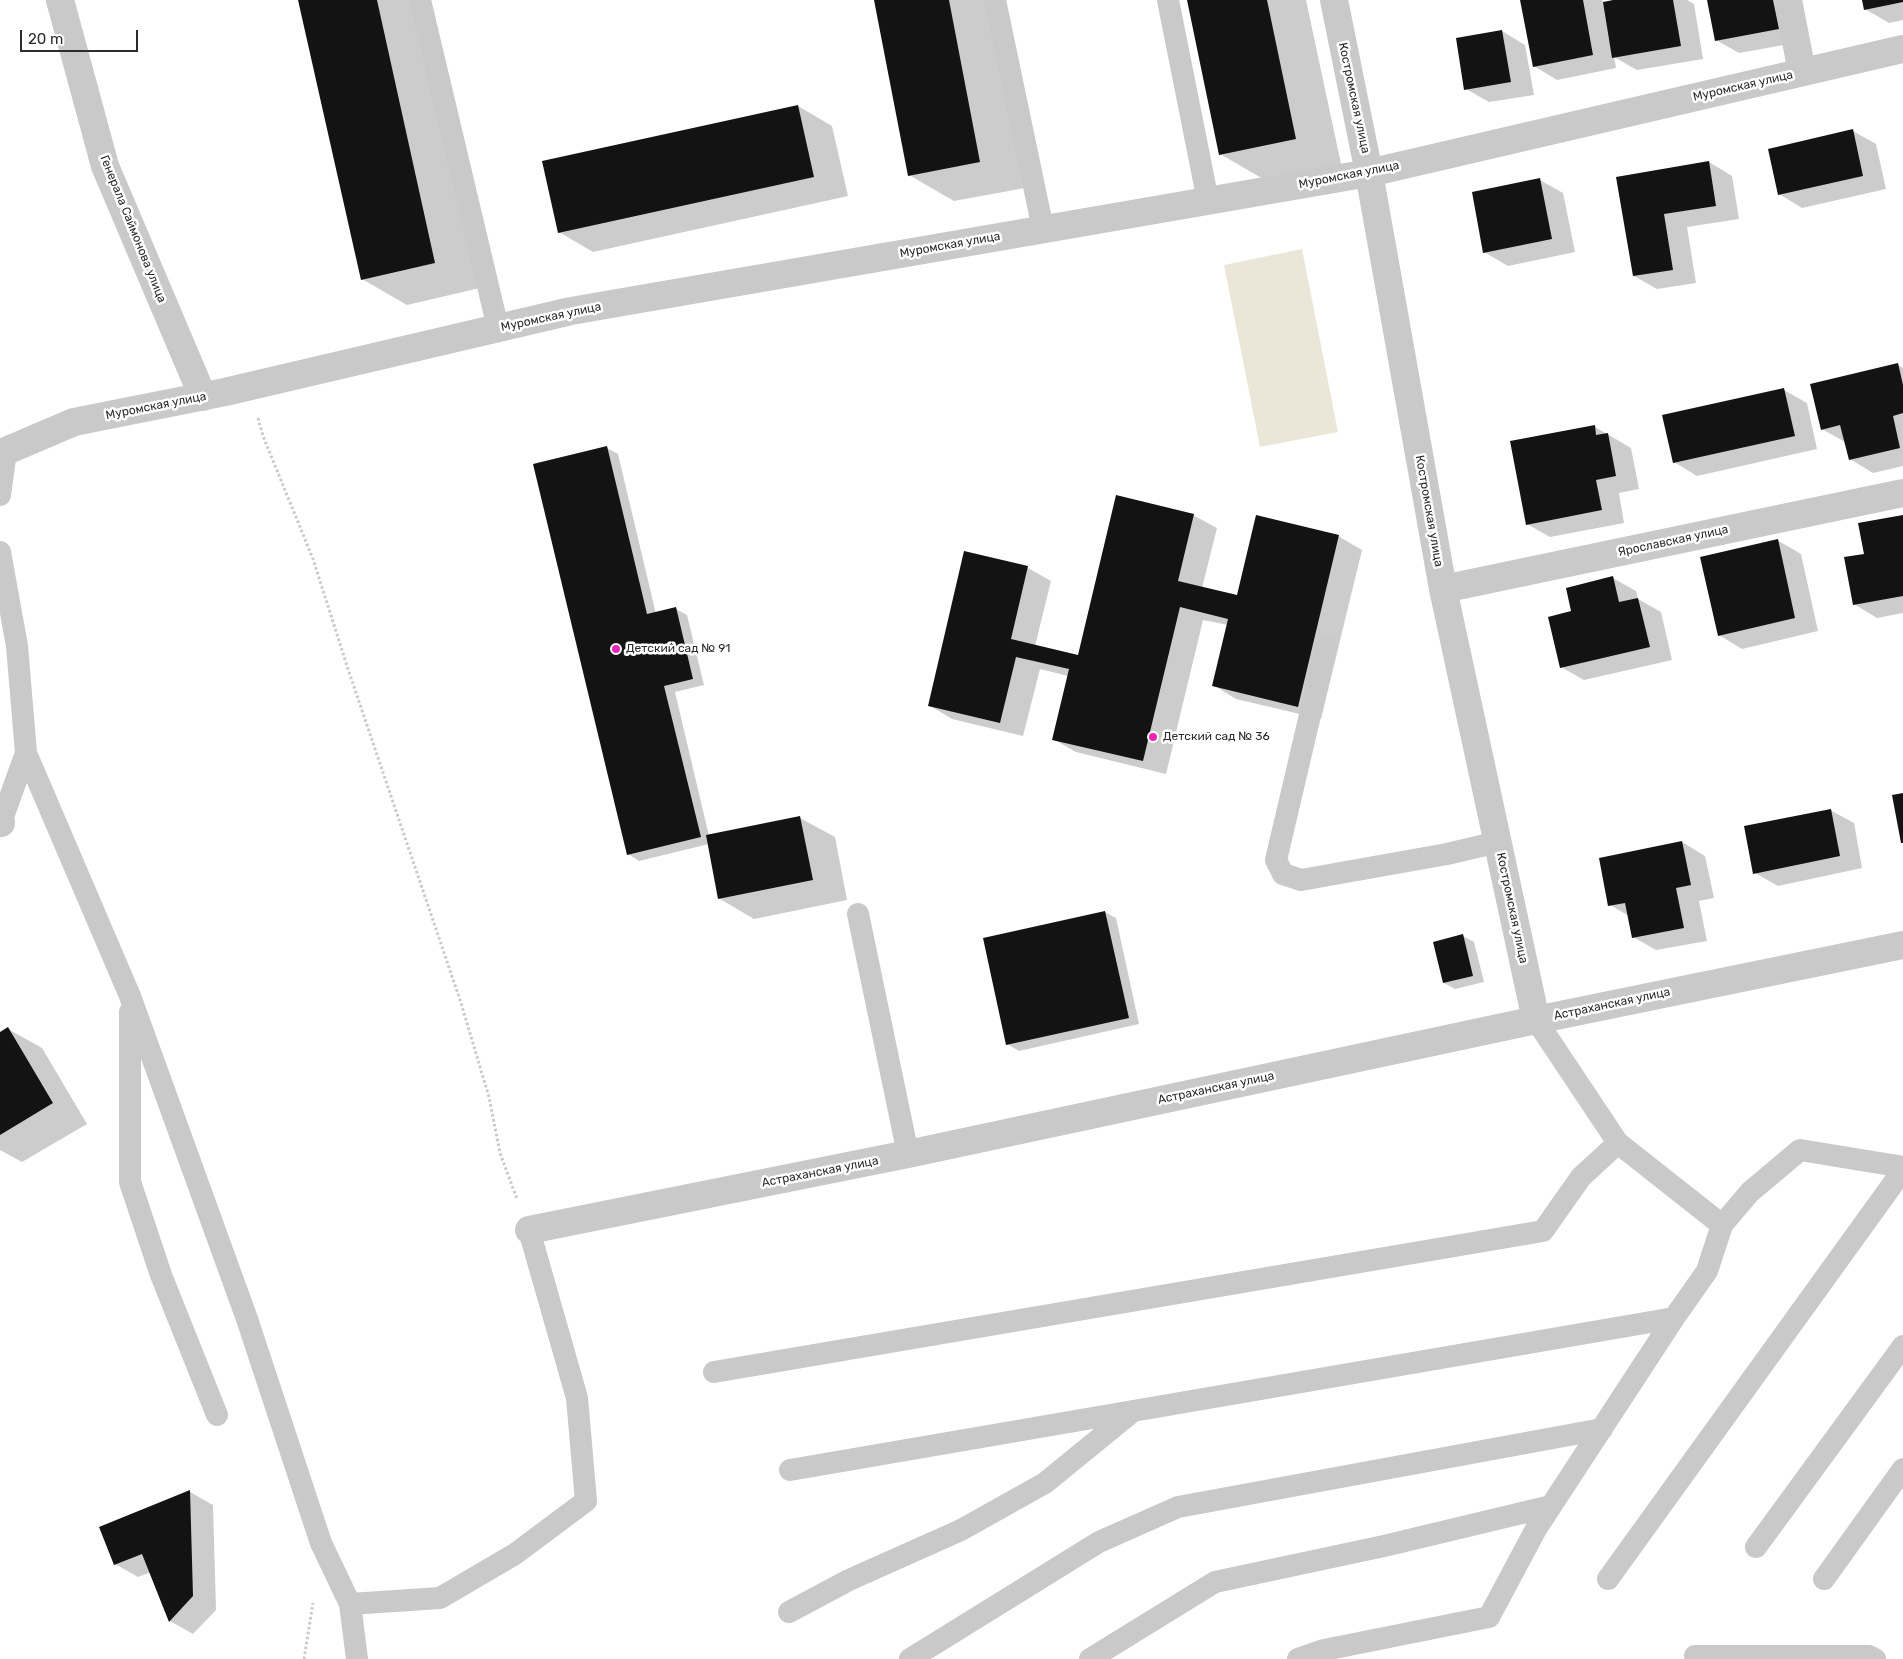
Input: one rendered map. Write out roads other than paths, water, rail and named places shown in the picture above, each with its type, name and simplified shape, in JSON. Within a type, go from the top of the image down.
[{"type":"street","name":"Генерала Саймонова улица","points":[[60,0],[105,166],[203,397]]},
{"type":"street","name":"Костромская улица","points":[[1334,0],[1370,173],[1443,589],[1536,1020]]},
{"type":"street","points":[[1788,0],[1802,72]]},
{"type":"street","name":"Муромская улица","points":[[3,452],[74,422],[203,397],[571,311],[1370,173],[1903,49]]},
{"type":"street","name":"Ярославская улица","points":[[1443,589],[1903,493]]},
{"type":"street","name":"Астраханская улица","points":[[529,1230],[908,1154],[1536,1020],[1903,945]]},
{"type":"lane","points":[[420,0],[498,328]]},
{"type":"lane","points":[[995,0],[1043,229]]},
{"type":"lane","points":[[1168,0],[1208,201]]},
{"type":"lane","points":[[0,495],[3,452]]},
{"type":"lane","points":[[0,552],[17,646],[26,753],[130,996],[247,1319],[321,1543],[350,1604],[357,1659]]},
{"type":"lane","points":[[1326,647],[1276,860],[1283,874],[1301,880],[1448,854],[1498,842]]},
{"type":"lane","points":[[0,824],[26,753]]},
{"type":"lane","points":[[858,914],[908,1154]]},
{"type":"lane","points":[[130,996],[130,1182],[161,1275],[217,1415]]},
{"type":"lane","points":[[1536,1020],[1618,1143],[1722,1225]]},
{"type":"lane","points":[[714,1372],[1544,1231],[1581,1178],[1618,1143]]},
{"type":"lane","points":[[1298,1659],[1324,1650],[1489,1617],[1536,1529],[1674,1318],[1707,1272],[1722,1225],[1750,1192],[1800,1150],[1903,1169],[1608,1579]]},
{"type":"lane","points":[[350,1604],[440,1598],[515,1554],[586,1501],[577,1398],[529,1230]]},
{"type":"lane","points":[[790,1470],[1674,1318]]},
{"type":"lane","points":[[1756,1547],[1903,1346]]},
{"type":"lane","points":[[790,1612],[849,1580],[961,1530],[1045,1483],[1132,1411]]},
{"type":"lane","points":[[910,1659],[1098,1542],[1178,1507],[1602,1429]]},
{"type":"lane","points":[[1824,1579],[1903,1469]]},
{"type":"lane","points":[[1090,1659],[1215,1582],[1384,1546],[1551,1506]]},
{"type":"lane","points":[[1695,1656],[1869,1656],[1875,1659]]},
{"type":"place","name":"Детский сад № 91","points":[[616,649]]},
{"type":"place","name":"Детский сад № 36","points":[[1153,737]]}]
